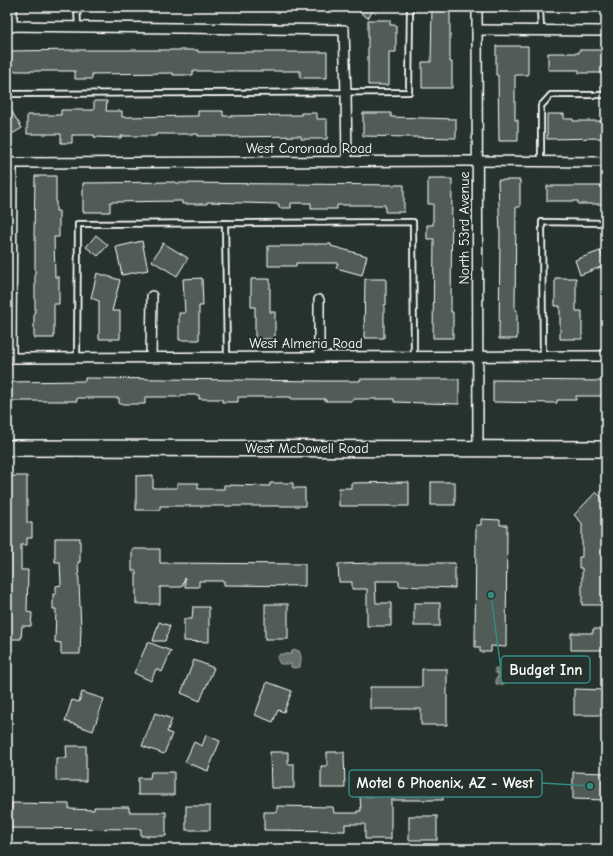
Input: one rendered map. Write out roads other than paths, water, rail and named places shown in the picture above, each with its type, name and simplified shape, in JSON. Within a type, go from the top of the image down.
[{"type":"main road","name":"West McDowell Road","points":[[7,448],[606,449]]},
{"type":"street","points":[[12,7],[9,27],[344,30],[347,162]]},
{"type":"street","name":"North 53rd Avenue","points":[[477,7],[478,448]]},
{"type":"street","points":[[478,30],[606,30]]},
{"type":"street","name":"West Coronado Road","points":[[9,358],[12,163],[478,161],[606,162]]},
{"type":"street","points":[[151,357],[152,296]]},
{"type":"street","points":[[318,357],[319,300]]},
{"type":"street","name":"West Almeria Road","points":[[9,358],[606,356]]},
{"type":"lane","points":[[77,7],[78,28]]},
{"type":"lane","points":[[7,94],[409,92],[410,7]]},
{"type":"lane","points":[[540,7],[541,31]]},
{"type":"lane","points":[[541,162],[541,106],[551,95],[606,95]]},
{"type":"lane","points":[[77,358],[78,224],[225,223],[413,222],[414,356]]},
{"type":"lane","points":[[543,356],[542,222],[606,223]]},
{"type":"lane","points":[[225,223],[227,357]]},
{"type":"place","name":"Budget Inn","points":[[491,595]]},
{"type":"place","name":"Motel 6 Phoenix, AZ - West","points":[[590,786]]}]
